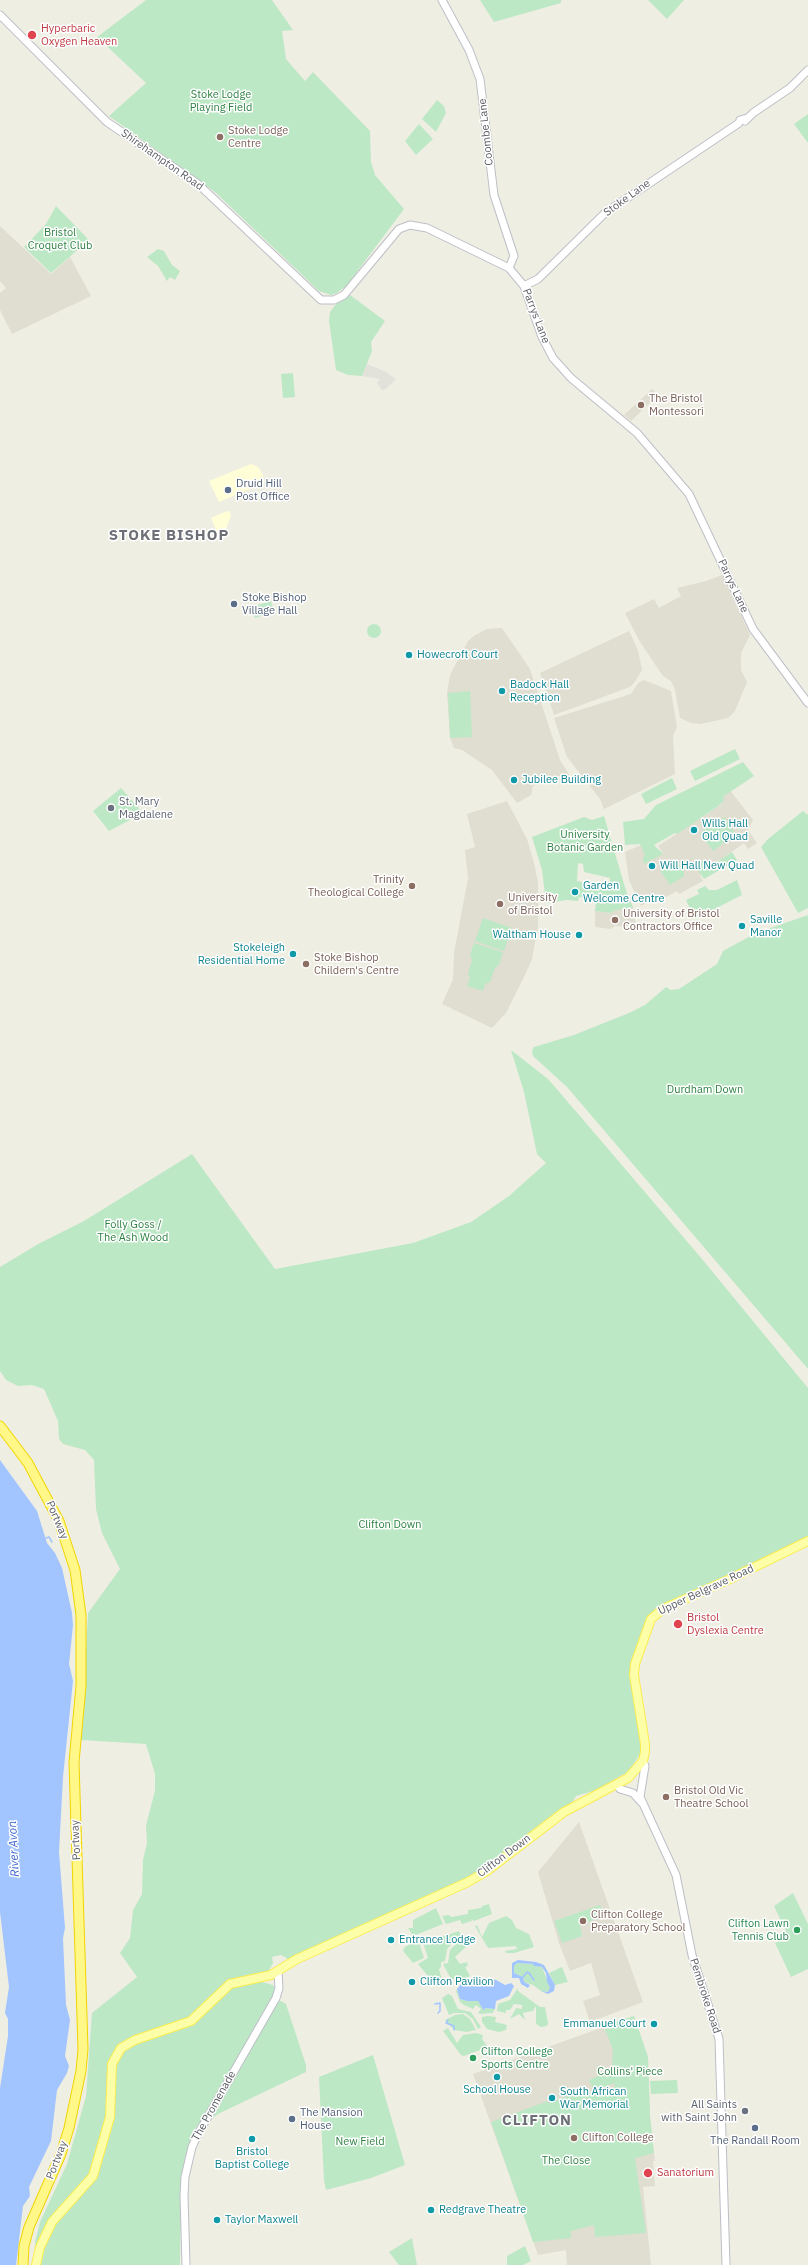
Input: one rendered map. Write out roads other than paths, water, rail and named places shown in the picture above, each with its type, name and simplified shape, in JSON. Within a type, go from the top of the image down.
[{"type":"highway","name":"Portway","points":[[0,1426],[28,1463],[59,1521],[75,1570],[81,1615],[81,1686],[76,1729],[74,1770],[83,2049],[81,2071],[69,2128],[61,2154],[29,2227],[24,2246],[23,2265]]},
{"type":"main road","name":"Coombe Lane","points":[[442,0],[469,50],[480,79],[494,195],[514,258],[509,268]]},
{"type":"main road","name":"Shirehampton Road","points":[[0,15],[107,122],[198,184],[316,296],[326,301]]},
{"type":"main road","name":"Stoke Lane","points":[[524,286],[538,279],[605,213],[739,123],[747,120],[747,118],[790,88],[808,70]]},
{"type":"main road","name":"Parrys Lane","points":[[326,301],[334,300],[344,295],[399,229],[410,225],[427,228],[509,268],[524,286],[542,337],[553,358],[571,378],[637,433],[666,465],[688,495],[718,554],[753,629],[808,703]]},
{"type":"main road","name":"Upper Belgrave Road","points":[[643,1761],[645,1744],[634,1670],[650,1619],[663,1609],[730,1579],[808,1541]]},
{"type":"main road","name":"Pembroke Road","points":[[643,1761],[645,1766],[640,1797],[663,1843],[676,1875],[692,1955],[719,2039],[724,2146],[726,2265]]},
{"type":"main road","name":"Clifton Down","points":[[274,1973],[297,1959],[356,1934],[371,1925],[388,1920],[478,1876],[564,1812],[617,1785],[632,1775],[643,1761]]},
{"type":"main road","points":[[617,1785],[620,1789],[633,1793],[643,1805]]},
{"type":"main road","points":[[36,2265],[40,2248],[52,2222],[93,2176],[110,2117],[110,2076],[114,2059],[118,2051],[135,2040],[191,2021],[230,1984],[274,1973]]},
{"type":"main road","name":"The Promenade","points":[[186,2265],[184,2196],[185,2177],[192,2147],[276,1998],[279,1988],[274,1973]]},
{"type":"water","name":"River Avon","points":[[0,1460],[37,1511],[47,1543],[55,1553],[62,1568],[72,1613],[73,1625],[69,1664],[73,1681],[63,1777],[59,1852],[65,1928],[63,1938],[66,2005],[70,2020],[65,2056],[69,2066],[67,2073],[57,2090],[51,2141],[29,2187],[30,2196],[23,2206],[16,2265],[0,2265],[0,2088],[8,2036],[8,2019],[5,2013],[9,1987],[0,1912]]},
{"type":"water","points":[[518,1960],[536,1962],[544,1965],[555,1985],[554,1991],[548,1994],[541,1991],[548,1992],[550,1987],[547,1982],[546,1973],[542,1967],[534,1966],[533,1964],[517,1963],[514,1966],[514,1973],[523,1977],[524,1982],[530,1985],[528,1988],[521,1984],[519,1978],[512,1978],[512,1963]]},
{"type":"water","points":[[486,1978],[496,1980],[505,1985],[511,1983],[514,1986],[509,1996],[496,2001],[495,2009],[485,2008],[484,2011],[478,2001],[467,2001],[460,1999],[457,1989],[461,1984],[470,1980]]},
{"type":"waterway","points":[[46,1538],[49,1537],[52,1542]]},
{"type":"waterway","points":[[523,1977],[527,1972],[534,1980]]},
{"type":"waterway","points":[[435,2004],[440,2003],[440,2011],[438,2013]]},
{"type":"waterway","points":[[448,2020],[446,2023],[454,2026],[454,2030]]},
{"type":"place","name":"Hyperbaric Oxygen Heaven","points":[[32,35]]},
{"type":"place","name":"Stoke Lodge Centre","points":[[220,137]]},
{"type":"place","name":"The Bristol Montessori","points":[[641,405]]},
{"type":"place","name":"Druid Hill Post Office","points":[[228,490]]},
{"type":"place","name":"Stoke Bishop Village Hall","points":[[234,604]]},
{"type":"place","name":"Howecroft Court","points":[[409,655]]},
{"type":"place","name":"Badock Hall Reception","points":[[502,691]]},
{"type":"place","name":"Jubilee Building","points":[[514,780]]},
{"type":"place","name":"St. Mary Magdalene","points":[[111,808]]},
{"type":"place","name":"Wills Hall Old Quad","points":[[694,830]]},
{"type":"place","name":"Will Hall New Quad","points":[[652,866]]},
{"type":"place","name":"Trinity Theological College","points":[[412,886]]},
{"type":"place","name":"Garden Welcome Centre","points":[[575,892]]},
{"type":"place","name":"University of Bristol","points":[[500,904]]},
{"type":"place","name":"University of Bristol Contractors Office","points":[[615,920]]},
{"type":"place","name":"Saville Manor","points":[[742,926]]},
{"type":"place","name":"Waltham House","points":[[579,935]]},
{"type":"place","name":"Stokeleigh Residential Home","points":[[293,954]]},
{"type":"place","name":"Stoke Bishop Childern's Centre","points":[[306,964]]},
{"type":"place","name":"Bristol Dyslexia Centre","points":[[678,1624]]},
{"type":"place","name":"Bristol Old Vic Theatre School","points":[[666,1797]]},
{"type":"place","name":"Clifton College Preparatory School","points":[[583,1921]]},
{"type":"place","name":"Clifton Lawn Tennis Club","points":[[797,1930]]},
{"type":"place","name":"Entrance Lodge","points":[[391,1940]]},
{"type":"place","name":"Clifton Pavilion","points":[[412,1982]]},
{"type":"place","name":"Emmanuel Court","points":[[654,2024]]},
{"type":"place","name":"Clifton College Sports Centre","points":[[473,2058]]},
{"type":"place","name":"School House","points":[[497,2077]]},
{"type":"place","name":"South African War Memorial","points":[[552,2098]]},
{"type":"place","name":"All Saints with Saint John","points":[[745,2111]]},
{"type":"place","name":"The Mansion House","points":[[292,2119]]},
{"type":"place","name":"The Randall Room","points":[[755,2128]]},
{"type":"place","name":"Clifton College","points":[[574,2138]]},
{"type":"place","name":"Bristol Baptist College","points":[[252,2139]]},
{"type":"place","name":"Sanatorium","points":[[648,2173]]},
{"type":"place","name":"Redgrave Theatre","points":[[431,2210]]},
{"type":"place","name":"Taylor Maxwell","points":[[217,2220]]},
{"type":"district","name":"STOKE BISHOP","points":[[169,536]]},
{"type":"district","name":"CLIFTON","points":[[537,2121]]},
{"type":"park label","name":"Stoke Lodge Playing Field","points":[[221,101]]},
{"type":"park label","name":"Bristol Croquet Club","points":[[60,239]]},
{"type":"park label","name":"University Botanic Garden","points":[[585,841]]},
{"type":"park label","name":"Durdham Down","points":[[705,1090]]},
{"type":"park label","name":"Folly Goss / The Ash Wood","points":[[133,1231]]},
{"type":"park label","name":"Collins' Piece","points":[[630,2072]]},
{"type":"park label","name":"New Field","points":[[360,2142]]},
{"type":"park label","name":"The Close","points":[[566,2161]]}]
